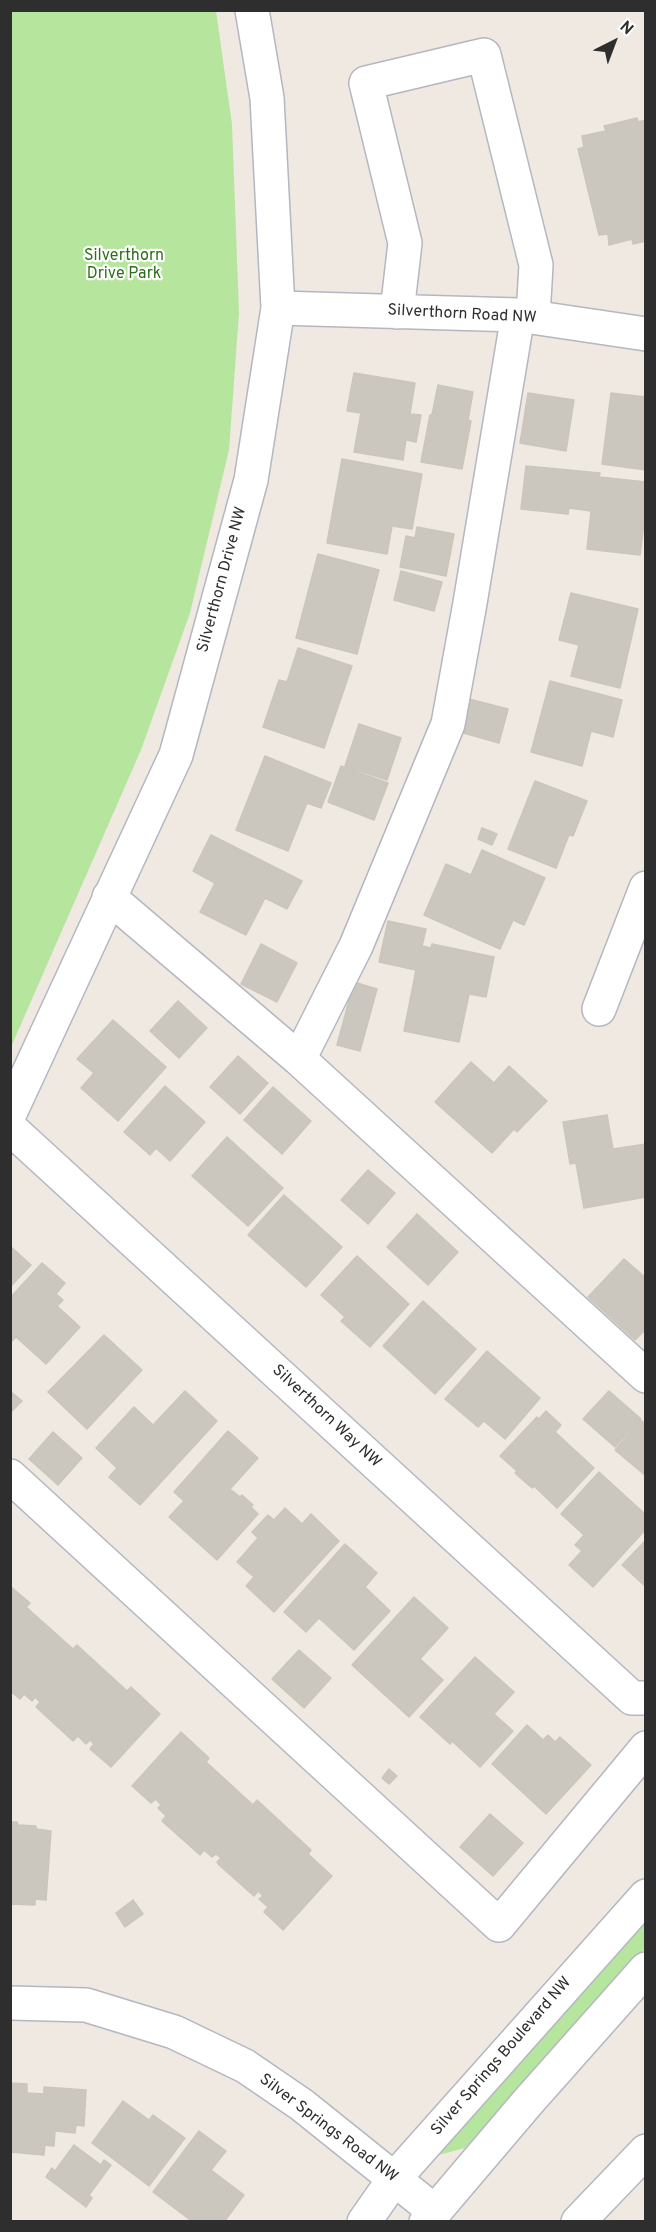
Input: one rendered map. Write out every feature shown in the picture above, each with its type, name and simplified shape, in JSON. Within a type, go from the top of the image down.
[{"type":"street","name":"Silverthorn Drive NW","points":[[10,1113],[176,754],[251,480],[278,308],[267,98],[252,10]]},
{"type":"street","points":[[299,1059],[356,946],[448,724],[536,266],[484,55],[366,83],[405,243],[397,312]]},
{"type":"street","name":"Silverthorn Road NW","points":[[278,308],[526,316],[645,334]]},
{"type":"street","points":[[599,1009],[645,888]]},
{"type":"street","points":[[109,897],[299,1059],[644,1373]]},
{"type":"street","name":"Silverthorn Way NW","points":[[10,1128],[632,1698],[645,1698]]},
{"type":"street","points":[[10,1476],[500,1925],[645,1748]]},
{"type":"street","name":"Silver Springs Boulevard NW","points":[[364,2222],[394,2179],[645,1896]]},
{"type":"street","points":[[430,2216],[645,1969]]},
{"type":"street","name":"Silver Springs Road NW","points":[[10,2002],[86,2005],[174,2032],[244,2067],[302,2105],[394,2179],[430,2216]]},
{"type":"street","points":[[578,2222],[642,2162]]},
{"type":"green space","name":"Silverthorn Drive Park","points":[[11,10],[216,11],[232,124],[239,313],[229,450],[190,613],[141,750],[11,1047]]},
{"type":"green space","points":[[645,1915],[645,1948],[465,2148],[435,2156]]},
{"type":"building","points":[[637,118],[638,122],[646,120],[646,241],[633,244],[632,239],[609,245],[608,234],[599,235],[578,149],[584,147],[582,136],[606,131],[604,126]]},
{"type":"building","points":[[354,373],[415,383],[410,414],[421,415],[416,442],[406,440],[403,460],[354,452],[361,413],[347,411]]},
{"type":"building","points":[[438,385],[473,392],[468,420],[471,421],[462,469],[421,462]]},
{"type":"building","points":[[528,393],[574,400],[566,451],[520,443]]},
{"type":"building","points":[[611,393],[646,397],[646,470],[602,464]]},
{"type":"building","points":[[342,459],[422,474],[412,529],[392,526],[387,554],[327,543]]},
{"type":"building","points":[[526,466],[600,473],[599,477],[646,482],[646,507],[640,555],[587,549],[591,511],[569,508],[568,514],[521,509]]},
{"type":"building","points":[[417,527],[454,534],[446,576],[400,567],[406,536],[415,538]]},
{"type":"building","points":[[318,554],[379,570],[357,654],[296,638]]},
{"type":"building","points":[[401,571],[442,582],[434,611],[394,600]]},
{"type":"building","points":[[571,593],[638,609],[620,688],[571,676],[579,645],[559,640]]},
{"type":"building","points":[[298,648],[352,666],[324,748],[263,727],[279,680],[287,682]]},
{"type":"building","points":[[550,681],[622,700],[613,737],[591,731],[582,766],[531,752]]},
{"type":"building","points":[[469,699],[508,709],[499,743],[460,732]]},
{"type":"building","points":[[359,724],[401,738],[387,780],[345,766]]},
{"type":"building","points":[[265,756],[331,783],[321,808],[307,803],[288,851],[236,830]]},
{"type":"building","points":[[341,766],[388,783],[374,820],[328,802]]},
{"type":"building","points":[[535,781],[587,801],[573,836],[569,835],[556,868],[508,849]]},
{"type":"building","points":[[482,828],[497,834],[492,845],[478,839]]},
{"type":"building","points":[[211,835],[302,881],[287,909],[265,898],[246,935],[200,912],[215,883],[193,871]]},
{"type":"building","points":[[482,850],[545,878],[524,925],[513,920],[500,949],[424,915],[446,864],[471,875]]},
{"type":"building","points":[[388,921],[426,929],[422,946],[431,948],[432,944],[494,957],[486,997],[469,994],[459,1042],[404,1031],[416,970],[379,962]]},
{"type":"building","points":[[261,944],[297,963],[277,1002],[241,984]]},
{"type":"building","points":[[354,982],[377,989],[360,1051],[337,1045]]},
{"type":"building","points":[[178,1001],[207,1028],[179,1058],[150,1031]]},
{"type":"building","points":[[113,1020],[166,1067],[118,1121],[81,1088],[94,1073],[77,1059]]},
{"type":"building","points":[[238,1056],[268,1083],[240,1114],[210,1087]]},
{"type":"building","points":[[471,1062],[494,1083],[509,1066],[547,1101],[517,1132],[514,1129],[492,1153],[435,1102]]},
{"type":"building","points":[[165,1086],[205,1122],[170,1161],[156,1148],[150,1155],[124,1132]]},
{"type":"building","points":[[273,1087],[311,1121],[282,1154],[244,1120]]},
{"type":"building","points":[[607,1115],[613,1149],[646,1144],[646,1197],[584,1208],[576,1163],[570,1164],[563,1122]]},
{"type":"building","points":[[227,1137],[283,1188],[248,1226],[192,1176]]},
{"type":"building","points":[[368,1170],[395,1193],[368,1224],[341,1200]]},
{"type":"building","points":[[284,1195],[342,1247],[306,1287],[248,1235]]},
{"type":"building","points":[[417,1214],[458,1252],[428,1285],[387,1247]]},
{"type":"building","points":[[10,1246],[31,1265],[10,1287]]},
{"type":"building","points":[[357,1256],[409,1304],[370,1347],[341,1321],[345,1317],[321,1295]]},
{"type":"building","points":[[624,1259],[646,1278],[646,1329],[635,1340],[588,1297]]},
{"type":"building","points":[[42,1263],[65,1283],[56,1294],[63,1300],[57,1306],[80,1327],[46,1364],[16,1337],[10,1343],[10,1298]]},
{"type":"building","points":[[423,1301],[476,1349],[435,1394],[383,1346]]},
{"type":"building","points":[[104,1335],[142,1370],[87,1429],[48,1392]]},
{"type":"building","points":[[487,1351],[540,1398],[505,1439],[484,1421],[478,1427],[445,1399]]},
{"type":"building","points":[[10,1391],[22,1401],[10,1413]]},
{"type":"building","points":[[185,1391],[217,1421],[140,1505],[109,1477],[117,1468],[96,1448],[134,1407],[153,1425]]},
{"type":"building","points":[[609,1391],[641,1419],[615,1447],[583,1419]]},
{"type":"building","points":[[546,1411],[561,1425],[555,1432],[594,1468],[557,1508],[534,1486],[532,1488],[515,1473],[517,1471],[500,1456],[537,1417],[539,1419]]},
{"type":"building","points":[[641,1421],[646,1424],[646,1476],[615,1450]]},
{"type":"building","points":[[228,1431],[258,1458],[230,1489],[240,1497],[242,1495],[253,1505],[251,1507],[258,1514],[217,1560],[169,1517],[184,1501],[174,1492]]},
{"type":"building","points":[[53,1432],[82,1458],[58,1485],[29,1459]]},
{"type":"building","points":[[599,1472],[646,1515],[646,1529],[593,1587],[569,1565],[582,1551],[575,1545],[584,1535],[561,1514]]},
{"type":"building","points":[[285,1508],[302,1524],[311,1514],[339,1541],[274,1612],[246,1586],[254,1577],[237,1562],[258,1538],[252,1532],[268,1515],[274,1520]]},
{"type":"building","points":[[646,1540],[646,1587],[622,1565]]},
{"type":"building","points":[[345,1544],[377,1573],[365,1587],[390,1611],[354,1650],[319,1618],[306,1632],[284,1612]]},
{"type":"building","points":[[10,1586],[30,1603],[26,1607],[73,1649],[77,1645],[127,1691],[131,1687],[160,1714],[111,1767],[90,1749],[94,1744],[90,1740],[86,1744],[78,1736],[73,1741],[36,1707],[40,1702],[35,1697],[32,1701],[24,1694],[20,1699],[10,1691]]},
{"type":"building","points":[[414,1597],[448,1628],[420,1659],[443,1680],[409,1717],[352,1665]]},
{"type":"building","points":[[299,1650],[331,1678],[304,1708],[272,1679]]},
{"type":"building","points":[[475,1657],[514,1692],[494,1714],[513,1731],[480,1767],[452,1741],[450,1744],[420,1717]]},
{"type":"building","points":[[527,1725],[543,1740],[548,1735],[555,1742],[560,1737],[591,1765],[546,1814],[492,1764]]},
{"type":"building","points":[[181,1732],[209,1758],[206,1762],[253,1805],[257,1800],[311,1850],[308,1854],[332,1876],[283,1930],[264,1912],[268,1907],[259,1899],[263,1896],[258,1891],[254,1896],[218,1864],[221,1858],[216,1854],[212,1857],[204,1850],[200,1855],[162,1821],[166,1816],[158,1808],[161,1805],[156,1799],[151,1803],[132,1786]]},
{"type":"building","points":[[389,1769],[397,1776],[389,1784],[382,1778]]},
{"type":"building","points":[[490,1814],[523,1843],[493,1876],[460,1847]]},
{"type":"building","points":[[10,1822],[51,1831],[46,1900],[35,1899],[35,1905],[10,1904]]},
{"type":"building","points":[[133,1900],[143,1914],[125,1927],[116,1913]]},
{"type":"building","points":[[10,2083],[27,2084],[27,2093],[44,2094],[44,2087],[86,2090],[84,2126],[76,2125],[75,2133],[55,2131],[54,2146],[45,2145],[44,2155],[10,2152]]},
{"type":"building","points":[[123,2101],[149,2120],[153,2115],[185,2138],[149,2186],[92,2143]]},
{"type":"building","points":[[199,2131],[226,2151],[211,2170],[244,2195],[224,2222],[193,2222],[153,2192]]},
{"type":"building","points":[[74,2145],[101,2165],[104,2160],[111,2165],[89,2195],[92,2198],[86,2207],[46,2177],[52,2168],[55,2171]]}]
